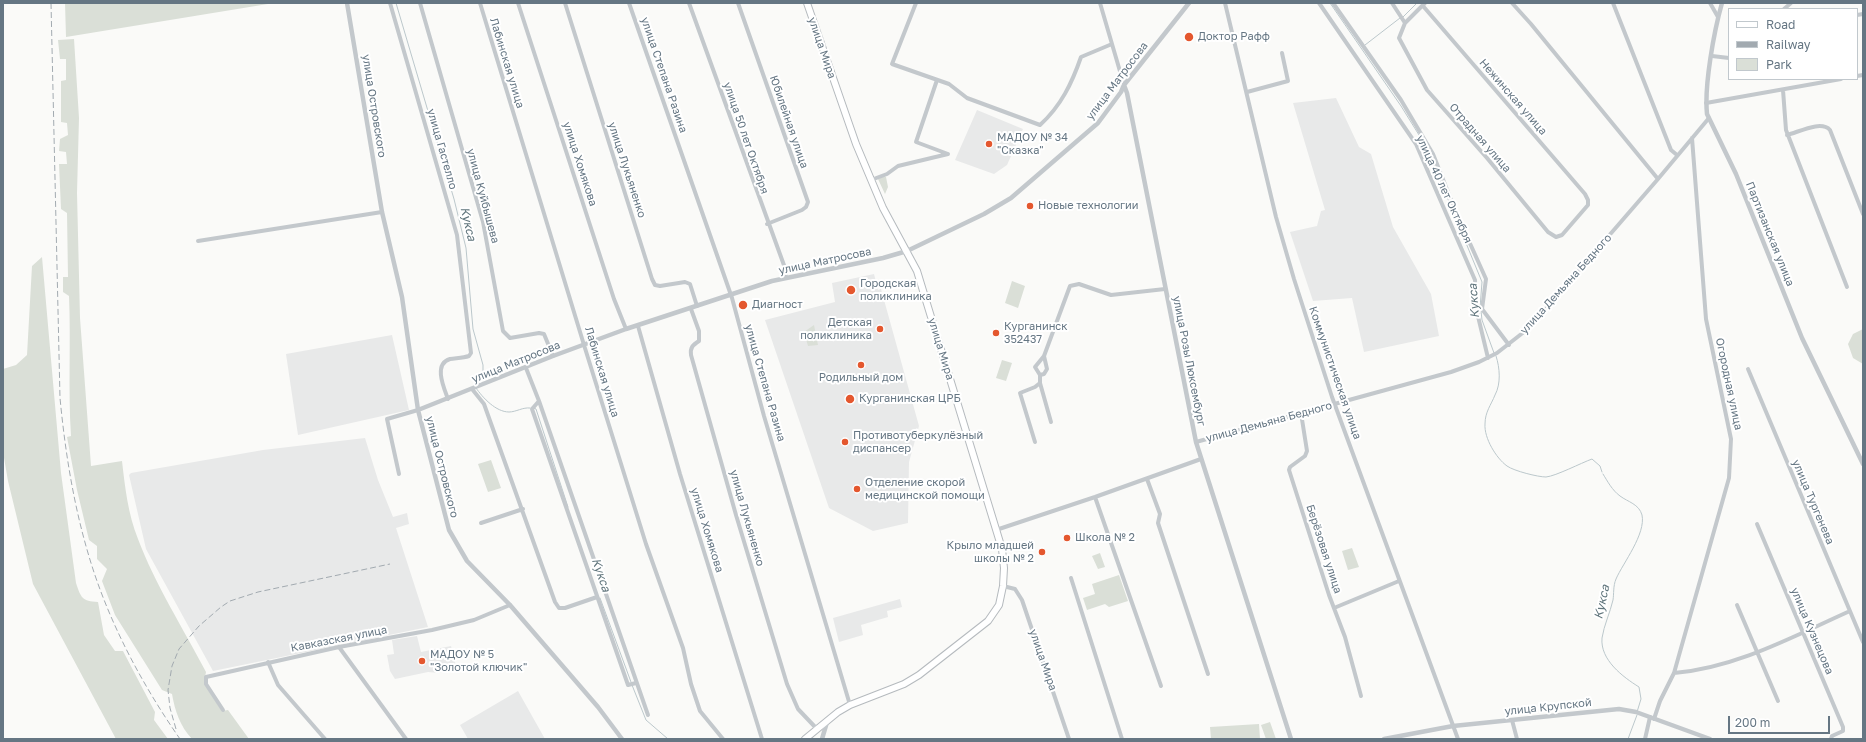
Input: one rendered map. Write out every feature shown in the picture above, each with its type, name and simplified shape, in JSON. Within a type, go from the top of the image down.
[{"type":"main road","name":"улица Мира","points":[[807,3],[853,137],[883,208],[917,271],[1002,549],[1004,568],[1003,586]]},
{"type":"main road","points":[[805,739],[816,729],[850,705],[904,684],[936,664],[988,621],[999,605],[1003,586]]},
{"type":"street","name":"улица Островского","points":[[347,3],[382,212],[402,297],[418,410],[448,530],[467,562],[510,605],[598,707],[622,739]]},
{"type":"street","name":"улица Гастелло","points":[[390,3],[457,235],[471,353],[469,356],[449,360],[441,369],[440,380],[448,399]]},
{"type":"street","name":"улица Куйбышева","points":[[420,3],[483,222],[504,331],[510,338],[539,333],[544,334],[553,356]]},
{"type":"street","name":"Лабинская улица","points":[[480,3],[646,544],[683,648],[691,684],[700,711],[723,739]]},
{"type":"street","name":"улица Хомякова","points":[[518,3],[614,299],[626,329]]},
{"type":"street","name":"улица Лукьяненко","points":[[564,3],[652,279],[655,285],[660,286],[685,282],[690,284],[698,306]]},
{"type":"street","name":"улица Степана Разина","points":[[629,3],[731,295],[850,705]]},
{"type":"street","name":"улица 50 лет Октября","points":[[689,3],[767,224],[785,268],[786,278]]},
{"type":"street","name":"Юбилейная улица","points":[[738,3],[808,202],[806,208],[767,224]]},
{"type":"street","points":[[916,3],[892,64],[949,84],[967,98],[1040,125],[1050,116],[1066,94],[1082,57],[1112,44]]},
{"type":"street","name":"улица Розы Люксембург","points":[[1100,3],[1127,92],[1150,198],[1196,442],[1291,739]]},
{"type":"street","name":"улица Матросова","points":[[399,474],[387,419],[448,399],[553,356],[626,329],[731,295],[786,278],[882,258],[907,251],[984,214],[1011,198],[1098,123],[1121,92],[1124,85],[1188,3]]},
{"type":"street","name":"Коммунистическая улица","points":[[1226,3],[1276,217],[1335,404],[1458,739]]},
{"type":"street","name":"улица 40 лет Октября","points":[[1319,3],[1416,144],[1475,280],[1476,308],[1488,358]]},
{"type":"street","name":"улица 40 лет Октября","points":[[1333,3],[1401,100],[1426,141],[1486,279],[1482,309],[1509,345]]},
{"type":"street","points":[[1392,3],[1403,19],[1424,4]]},
{"type":"street","points":[[1512,3],[1531,24],[1658,179]]},
{"type":"street","points":[[1613,3],[1671,150],[1677,155]]},
{"type":"street","points":[[1710,3],[1718,17]]},
{"type":"street","name":"Партизанская улица","points":[[1722,3],[1718,17],[1706,103],[1709,118],[1736,174],[1802,338],[1863,464]]},
{"type":"street","name":"Нежинская улица","points":[[1424,4],[1588,200],[1588,205],[1581,214],[1562,235],[1556,237]]},
{"type":"street","name":"Отрадная улица","points":[[1403,19],[1399,38],[1400,43],[1427,90],[1487,158],[1548,232],[1556,237]]},
{"type":"street","points":[[1247,92],[1288,80],[1282,53]]},
{"type":"street","points":[[1712,56],[1728,58]]},
{"type":"street","points":[[871,180],[887,174],[898,166],[948,154],[916,142],[937,80]]},
{"type":"street","points":[[1706,103],[1836,80]]},
{"type":"street","points":[[1783,90],[1787,135],[1847,287]]},
{"type":"street","name":"улица Демьяна Бедного","points":[[1196,442],[1451,372],[1495,354],[1509,345],[1534,323],[1709,118]]},
{"type":"street","points":[[1787,135],[1821,125],[1827,126],[1830,130],[1863,214]]},
{"type":"street","name":"Огородная улица","points":[[1645,739],[1652,718],[1674,673],[1729,478],[1731,454],[1729,421],[1706,319],[1692,138]]},
{"type":"street","points":[[198,241],[382,212]]},
{"type":"street","points":[[1051,422],[1040,383],[1040,375],[1035,367],[1044,356],[1070,286],[1079,284],[1111,295],[1166,289]]},
{"type":"street","name":"улица Лукьяненко","points":[[691,309],[700,336],[699,341],[690,349],[691,355],[738,522],[788,684],[798,709],[816,729]]},
{"type":"street","name":"улица Хомякова","points":[[638,326],[680,474],[762,739]]},
{"type":"street","points":[[1040,375],[1044,374],[1047,369],[1044,356]]},
{"type":"street","points":[[526,368],[539,401],[634,684],[648,715]]},
{"type":"street","name":"улица Тургенева","points":[[1748,369],[1863,642]]},
{"type":"street","points":[[1035,442],[1020,393],[1035,387],[1040,383]]},
{"type":"street","points":[[475,388],[484,404],[555,602],[559,608],[565,608],[597,597]]},
{"type":"street","points":[[539,401],[532,409],[628,685],[634,684]]},
{"type":"street","name":"Берёзовая улица","points":[[1301,413],[1307,451],[1305,456],[1290,467],[1289,470],[1329,595],[1345,637],[1361,696]]},
{"type":"street","name":"улица Демьяна Бедного","points":[[996,530],[1147,479],[1201,458]]},
{"type":"street","points":[[1147,479],[1160,514],[1158,523],[1208,674]]},
{"type":"street","points":[[1095,497],[1161,686]]},
{"type":"street","points":[[481,523],[522,509]]},
{"type":"street","name":"улица Кузнецова","points":[[1757,524],[1843,727],[1843,731],[1832,736],[1831,739]]},
{"type":"street","points":[[1071,578],[1122,739]]},
{"type":"street","points":[[1334,608],[1399,581]]},
{"type":"street","name":"улица Мира","points":[[1003,586],[1015,589],[1022,600],[1069,739]]},
{"type":"street","name":"Кавказская улица","points":[[223,710],[206,684],[206,677],[339,647],[432,630],[474,620],[510,605]]},
{"type":"street","points":[[1737,605],[1778,701]]},
{"type":"street","points":[[1674,673],[1713,668],[1756,652],[1850,611]]},
{"type":"street","points":[[339,647],[406,739]]},
{"type":"street","points":[[268,662],[278,685],[325,739]]},
{"type":"street","name":"улица Крупской","points":[[1384,739],[1453,726],[1618,709],[1638,712],[1710,739]]},
{"type":"street","points":[[821,739],[828,720]]},
{"type":"street","points":[[1512,720],[1517,739]]},
{"type":"street","points":[[816,729],[821,739]]},
{"type":"shaded area","points":[[1336,98],[1359,147],[1371,154],[1393,227],[1431,294],[1439,336],[1364,352],[1352,298],[1313,301],[1290,232],[1317,226],[1321,211],[1325,210],[1293,103]]},
{"type":"shaded area","name":"МАДОУ № 34 \"Сказка\"","points":[[977,110],[1023,129],[1007,165],[994,174],[955,160]]},
{"type":"shaded area","name":"Курганинская ЦРБ","points":[[874,274],[878,290],[881,289],[919,426],[909,462],[908,523],[873,531],[829,508],[765,320],[835,302],[832,283]]},
{"type":"shaded area","points":[[392,335],[409,410],[298,435],[286,354]]},
{"type":"shaded area","points":[[365,438],[378,480],[393,517],[407,513],[409,524],[396,528],[428,627],[213,671],[146,549],[129,475],[131,473],[263,450]]},
{"type":"shaded area","points":[[900,599],[902,607],[887,611],[888,617],[861,625],[863,635],[839,642],[833,618]]},
{"type":"shaded area","name":"МАДОУ № 5 \"Золотой ключик\"","points":[[417,636],[421,652],[451,646],[456,666],[439,673],[428,672],[395,679],[390,671],[387,655],[394,654],[392,640]]},
{"type":"shaded area","points":[[518,691],[545,739],[468,739],[460,725]]},
{"type":"green space","points":[[65,3],[274,3],[66,37]]},
{"type":"green space","points":[[74,39],[79,118],[77,193],[80,318],[91,466],[122,461],[129,510],[135,530],[152,572],[206,672],[204,683],[222,711],[228,710],[249,739],[192,739],[184,729],[179,718],[172,694],[162,690],[115,615],[102,581],[107,569],[97,559],[97,546],[89,540],[77,490],[67,437],[71,436],[70,314],[69,296],[63,292],[63,277],[68,277],[67,213],[61,209],[59,164],[67,164],[66,152],[59,151],[60,139],[68,135],[67,123],[61,122],[61,81],[66,80],[66,59],[60,59],[58,40]]},
{"type":"green space","points":[[884,176],[886,177],[888,187],[885,194],[878,179]]},
{"type":"green space","points":[[42,257],[61,473],[76,583],[79,592],[85,600],[98,602],[104,635],[115,651],[123,651],[155,712],[154,720],[168,739],[116,739],[33,584],[8,481],[3,452],[3,369],[16,365],[27,355],[32,266]]},
{"type":"green space","points":[[1012,281],[1025,286],[1018,308],[1005,303]]},
{"type":"green space","points":[[814,325],[818,345],[808,346],[804,332]]},
{"type":"green space","points":[[1863,329],[1863,364],[1853,358],[1848,344],[1853,334]]},
{"type":"green space","points":[[1002,360],[1012,363],[1006,381],[996,378]]},
{"type":"green space","points":[[491,460],[501,488],[488,492],[478,464]]},
{"type":"green space","points":[[1352,548],[1359,567],[1348,570],[1342,551]]},
{"type":"green space","points":[[1100,553],[1105,567],[1098,569],[1092,556]]},
{"type":"green space","points":[[1119,575],[1128,601],[1109,607],[1105,604],[1087,610],[1083,598],[1095,594],[1092,584]]},
{"type":"green space","points":[[1270,722],[1276,739],[1266,739],[1261,725]]},
{"type":"green space","points":[[1259,724],[1260,739],[1211,739],[1210,727]]},
{"type":"waterway","name":"Кукса","points":[[396,3],[454,199],[466,248],[473,329],[483,365],[483,371],[475,385]]},
{"type":"waterway","name":"Кукса","points":[[1330,3],[1401,106],[1419,135],[1436,170],[1482,282],[1480,308]]},
{"type":"waterway","name":"Кукса","points":[[1403,17],[1417,3]]},
{"type":"waterway","name":"Кукса","points":[[1365,45],[1400,18]]},
{"type":"waterway","name":"Кукса","points":[[1481,311],[1482,320],[1494,353]]},
{"type":"waterway","name":"Кукса","points":[[1496,356],[1499,381],[1497,391],[1487,412],[1485,429],[1486,435],[1499,458],[1510,468],[1542,477],[1556,474],[1592,459],[1600,466],[1602,472]]},
{"type":"waterway","name":"Кукса","points":[[476,388],[486,400],[499,410],[509,412],[530,408]]},
{"type":"waterway","name":"Кукса","points":[[534,408],[536,409],[568,507]]},
{"type":"waterway","name":"Кукса","points":[[1603,474],[1610,486],[1620,496],[1636,506],[1641,511],[1642,515],[1641,531],[1615,582],[1613,600],[1602,638],[1602,646],[1609,661],[1620,673],[1639,687],[1641,699],[1637,712]]},
{"type":"waterway","name":"Кукса","points":[[600,598],[631,682]]},
{"type":"waterway","name":"Кукса","points":[[632,685],[646,720],[668,739]]},
{"type":"waterway","name":"Кукса","points":[[1628,739],[1637,715]]},
{"type":"railway","points":[[51,3],[60,398],[70,476],[88,553],[115,626],[126,650],[152,696],[180,739]]},
{"type":"railway","points":[[176,729],[170,708],[168,690],[172,666],[179,649],[199,626],[221,607],[230,601],[258,592],[390,564]]},
{"type":"place","name":"Доктор Рафф","points":[[1189,37]]},
{"type":"place","name":"МАДОУ № 34 \"Сказка\"","points":[[989,144]]},
{"type":"place","name":"Новые технологии","points":[[1030,206]]},
{"type":"place","name":"Городская поликлиника","points":[[851,290]]},
{"type":"place","name":"Диагност","points":[[743,305]]},
{"type":"place","name":"Детская поликлиника","points":[[880,329]]},
{"type":"place","name":"Курганинск 352437","points":[[996,333]]},
{"type":"place","name":"Родильный дом","points":[[861,365]]},
{"type":"place","name":"Курганинская ЦРБ","points":[[850,399]]},
{"type":"place","name":"Противотуберкулёзный диспансер","points":[[845,442]]},
{"type":"place","name":"Отделение скорой медицинской помощи","points":[[857,489]]},
{"type":"place","name":"Школа № 2","points":[[1067,538]]},
{"type":"place","name":"Крыло младшей школы № 2","points":[[1042,552]]},
{"type":"place","name":"МАДОУ № 5 \"Золотой ключик\"","points":[[422,661]]}]
